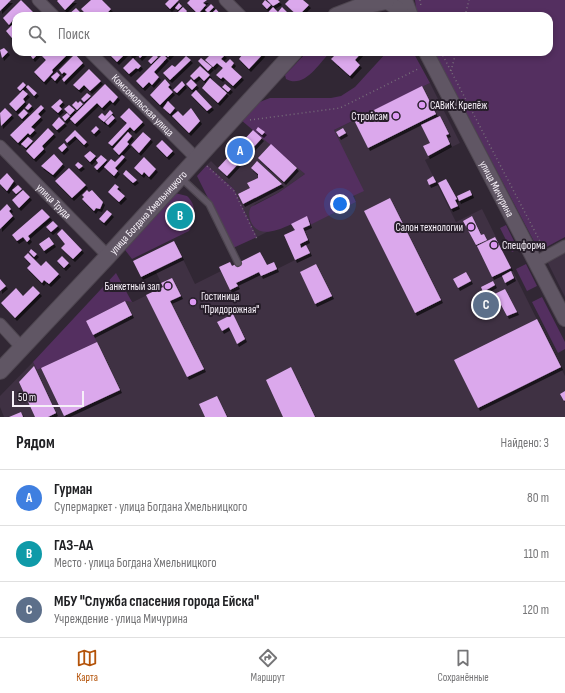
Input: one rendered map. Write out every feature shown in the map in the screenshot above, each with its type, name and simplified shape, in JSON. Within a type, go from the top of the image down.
[{"type":"main road","points":[[332,12],[344,0]]},
{"type":"main road","points":[[346,12],[387,0]]},
{"type":"main road","name":"улица Богдана Хмельницкого","points":[[0,371],[108,256],[180,176],[202,160],[285,56]]},
{"type":"street","points":[[38,0],[50,12]]},
{"type":"street","points":[[225,0],[237,12]]},
{"type":"street","points":[[387,0],[400,12]]},
{"type":"street","points":[[405,0],[410,12]]},
{"type":"street","name":"Комсомольская улица","points":[[94,56],[202,160]]},
{"type":"street","name":"улица Мичурина","points":[[433,56],[542,259],[565,320]]},
{"type":"street","name":"улица Труда","points":[[0,146],[108,256]]},
{"type":"street","points":[[542,259],[565,246]]},
{"type":"street","points":[[0,324],[22,348]]},
{"type":"lane","points":[[180,176],[209,204],[238,263]]},
{"type":"path","points":[[466,12],[469,0]]},
{"type":"path","points":[[434,56],[451,71],[542,259]]},
{"type":"path","points":[[451,71],[455,56]]},
{"type":"path","points":[[245,121],[340,108],[418,69]]},
{"type":"path","points":[[202,160],[205,165],[234,191],[257,239]]},
{"type":"shaded area","points":[[415,0],[565,0],[565,237],[539,251],[436,56],[553,56],[553,12],[416,12]]},
{"type":"shaded area","points":[[303,56],[326,56],[311,74],[299,81],[286,79],[285,75]]},
{"type":"shaded area","points":[[383,56],[415,56],[430,83],[334,130],[364,191],[353,196],[356,202],[310,225],[306,217],[285,227],[269,232],[256,228],[251,222],[250,218],[249,213],[251,207],[278,193],[305,174],[241,120],[257,103],[270,98],[331,98],[341,96],[355,87]]},
{"type":"shaded area","points":[[430,83],[460,143],[425,160],[456,222],[482,209],[565,376],[565,417],[4,417],[0,407],[0,396],[33,362],[37,370],[96,342],[86,321],[125,301],[133,302],[163,287],[155,270],[182,257],[195,284],[221,271],[219,267],[230,262],[232,266],[260,252],[267,265],[274,262],[277,269],[295,260],[284,235],[294,230],[291,224],[307,216],[311,224],[356,202],[334,130]]},
{"type":"shaded area","points":[[262,138],[305,174],[278,193],[255,204],[249,213],[252,223],[259,230],[269,231],[257,237],[234,189],[207,165],[211,161],[218,168]]},
{"type":"shaded area","points":[[207,165],[234,189],[257,237],[233,248],[197,176]]},
{"type":"shaded area","points":[[175,193],[187,196],[193,204],[194,217],[189,231],[132,259],[122,246]]},
{"type":"shaded area","points":[[506,225],[518,249],[512,252],[500,228]]},
{"type":"shaded area","points":[[565,251],[565,297],[547,261]]},
{"type":"shaded area","points":[[526,264],[537,286],[527,291],[516,269]]},
{"type":"shaded area","points":[[116,273],[132,302],[125,301],[86,321],[97,342],[37,370],[33,362]]},
{"type":"shaded area","points":[[542,297],[565,342],[565,349],[558,353],[532,302]]},
{"type":"building","points":[[0,0],[11,0],[0,11]]},
{"type":"building","points":[[21,0],[33,12],[12,12],[12,21],[9,25],[3,18]]},
{"type":"building","points":[[75,0],[65,10],[57,1]]},
{"type":"building","points":[[91,0],[102,0],[111,9],[108,12],[84,12],[81,9]]},
{"type":"building","points":[[169,0],[179,0],[170,9],[165,4]]},
{"type":"building","points":[[190,0],[207,0],[203,3],[206,5],[200,12],[196,12],[187,3]]},
{"type":"building","points":[[265,0],[271,5],[267,9],[262,4]]},
{"type":"building","points":[[267,0],[278,0],[280,2],[273,6]]},
{"type":"building","points":[[289,0],[303,0],[309,5],[302,12],[294,12],[285,4]]},
{"type":"building","points":[[179,3],[182,6],[178,10],[175,8]]},
{"type":"building","points":[[211,4],[214,7],[209,12],[205,10]]},
{"type":"building","points":[[183,7],[187,11],[186,12],[178,12]]},
{"type":"building","points":[[273,7],[278,12],[269,12]]},
{"type":"building","points":[[282,7],[287,12],[278,12]]},
{"type":"building","points":[[76,8],[80,12],[71,12]]},
{"type":"building","points":[[12,25],[12,38],[6,31]]},
{"type":"building","points":[[4,48],[8,52],[2,58],[0,50]]},
{"type":"building","points":[[42,56],[66,56],[52,70],[53,72],[44,82],[34,72],[46,60]]},
{"type":"building","points":[[73,56],[77,56],[83,63],[64,82],[62,79],[67,74],[64,72],[62,74],[59,70]]},
{"type":"building","points":[[111,56],[123,56],[117,62]]},
{"type":"building","points":[[153,56],[158,57],[151,64],[148,61]]},
{"type":"building","points":[[161,56],[165,56],[167,58],[154,72],[159,77],[152,85],[149,82],[143,88],[136,81]]},
{"type":"building","points":[[186,56],[191,60],[170,80],[163,73],[172,65],[175,67]]},
{"type":"building","points":[[209,56],[224,56],[221,59],[226,63],[230,59],[234,63],[231,67],[242,77],[233,86],[223,77],[221,79],[216,75],[223,68],[217,63],[213,67],[205,60]]},
{"type":"building","points":[[241,56],[261,56],[249,69],[239,59]]},
{"type":"building","points":[[334,56],[358,56],[355,60],[360,65],[350,76],[331,59]]},
{"type":"building","points":[[133,58],[141,66],[129,74],[123,68]]},
{"type":"building","points":[[201,58],[212,67],[208,71],[198,61]]},
{"type":"building","points":[[200,66],[210,75],[204,81],[199,76],[194,80],[190,76]]},
{"type":"building","points":[[89,69],[101,81],[90,91],[84,85],[79,90],[73,85]]},
{"type":"building","points":[[57,72],[60,75],[55,81],[51,77]]},
{"type":"building","points":[[210,78],[227,93],[218,103],[202,88]]},
{"type":"building","points":[[165,79],[170,85],[168,87],[173,92],[160,105],[150,95]]},
{"type":"building","points":[[191,79],[197,85],[192,90],[186,84]]},
{"type":"building","points":[[182,81],[185,85],[177,93],[173,90]]},
{"type":"building","points":[[23,82],[26,85],[20,91],[17,88]]},
{"type":"building","points":[[105,84],[118,97],[113,103],[110,100],[102,108],[97,103],[75,124],[70,119]]},
{"type":"building","points":[[225,84],[231,89],[228,92],[222,87]]},
{"type":"building","points":[[28,85],[37,93],[34,96],[26,87]]},
{"type":"building","points":[[422,86],[436,114],[368,148],[354,120]]},
{"type":"building","points":[[23,90],[28,94],[23,99],[25,102],[16,111],[9,104]]},
{"type":"building","points":[[196,90],[212,107],[207,111],[191,95]]},
{"type":"building","points":[[87,93],[91,96],[84,102],[81,99]]},
{"type":"building","points":[[60,99],[63,102],[59,106],[62,109],[58,113],[51,107]]},
{"type":"building","points":[[76,101],[78,103],[80,101],[83,104],[77,110],[72,105]]},
{"type":"building","points":[[168,101],[175,108],[170,114],[163,108]]},
{"type":"building","points":[[29,103],[32,106],[28,110],[25,108]]},
{"type":"building","points":[[41,105],[44,108],[38,114],[41,117],[31,127],[35,130],[30,135],[28,133],[18,143],[10,135]]},
{"type":"building","points":[[69,105],[75,110],[70,115],[64,109]]},
{"type":"building","points":[[5,108],[12,115],[1,126],[0,113]]},
{"type":"building","points":[[129,108],[143,122],[134,131],[130,127],[112,146],[108,143],[127,123],[120,117]]},
{"type":"building","points":[[191,108],[200,121],[189,133],[172,116],[178,111],[183,116]]},
{"type":"building","points":[[24,109],[28,113],[22,119],[18,115]]},
{"type":"building","points":[[110,110],[113,113],[104,122],[98,117],[102,113],[105,116]]},
{"type":"building","points":[[67,113],[70,116],[65,121],[62,117]]},
{"type":"building","points":[[112,115],[115,118],[108,125],[105,122]]},
{"type":"building","points":[[440,116],[449,134],[446,135],[450,144],[428,156],[423,146],[430,143],[421,125]]},
{"type":"building","points":[[59,117],[65,123],[57,130],[52,125]]},
{"type":"building","points":[[96,126],[99,129],[94,134],[91,131]]},
{"type":"building","points":[[258,127],[265,132],[262,135],[256,130]]},
{"type":"building","points":[[48,128],[54,134],[42,146],[44,149],[34,159],[26,151]]},
{"type":"building","points":[[343,128],[346,133],[339,137],[336,132]]},
{"type":"building","points":[[75,130],[87,142],[84,145],[75,136],[67,143],[65,140]]},
{"type":"building","points":[[253,130],[262,138],[227,176],[218,168]]},
{"type":"building","points":[[128,132],[132,136],[127,142],[129,144],[119,155],[113,149]]},
{"type":"building","points":[[143,132],[151,139],[139,153],[131,145]]},
{"type":"building","points":[[28,137],[33,141],[26,148],[21,144]]},
{"type":"building","points":[[162,140],[173,151],[167,157],[156,146]]},
{"type":"building","points":[[64,143],[67,147],[62,152],[58,148]]},
{"type":"building","points":[[271,144],[297,168],[284,182],[258,158]]},
{"type":"building","points":[[90,151],[96,156],[90,162],[84,156]]},
{"type":"building","points":[[54,154],[63,164],[53,175],[41,166]]},
{"type":"building","points":[[101,155],[107,160],[97,170],[94,167],[98,163],[96,160]]},
{"type":"building","points":[[122,155],[125,157],[115,168],[118,171],[114,176],[104,167],[111,159],[115,162]]},
{"type":"building","points":[[144,157],[156,169],[149,177],[144,172],[142,175],[134,168]]},
{"type":"building","points":[[257,161],[282,184],[243,204],[238,194],[250,188],[247,183],[258,178],[258,174],[251,168]]},
{"type":"building","points":[[78,162],[83,166],[79,169],[75,165]]},
{"type":"building","points":[[69,168],[86,185],[72,198],[55,181]]},
{"type":"building","points":[[126,170],[137,180],[133,183],[123,174]]},
{"type":"building","points":[[7,173],[14,181],[7,191],[0,184],[0,180]]},
{"type":"building","points":[[433,176],[436,182],[429,185],[427,180]]},
{"type":"building","points":[[446,179],[457,199],[455,200],[458,206],[451,209],[438,183]]},
{"type":"building","points":[[115,184],[119,187],[117,189],[125,196],[119,202],[108,192]]},
{"type":"building","points":[[18,185],[22,189],[16,194],[12,190]]},
{"type":"building","points":[[23,190],[30,197],[19,208],[12,200]]},
{"type":"building","points":[[87,190],[89,192],[92,190],[103,202],[100,209],[96,208],[94,211],[82,199],[84,197],[82,195]]},
{"type":"building","points":[[470,190],[472,195],[459,201],[457,196]]},
{"type":"building","points":[[390,198],[441,300],[415,313],[364,211]]},
{"type":"building","points":[[7,204],[11,209],[9,211],[13,216],[0,229],[0,211]]},
{"type":"building","points":[[42,209],[50,217],[28,236],[30,239],[27,242],[23,237],[17,241],[12,235]]},
{"type":"building","points":[[107,210],[112,214],[104,223],[99,219]]},
{"type":"building","points":[[307,216],[310,225],[303,228],[308,240],[300,244],[301,248],[306,245],[310,253],[295,260],[284,235],[295,230],[291,224]]},
{"type":"building","points":[[472,216],[481,235],[484,234],[487,240],[476,245],[463,221]]},
{"type":"building","points":[[53,221],[58,226],[51,232],[46,227]]},
{"type":"building","points":[[62,229],[82,250],[73,259],[61,248],[65,244],[57,234]]},
{"type":"building","points":[[49,237],[54,244],[44,251],[39,244]]},
{"type":"building","points":[[495,237],[511,268],[492,277],[477,246]]},
{"type":"building","points":[[174,241],[182,257],[141,277],[133,261]]},
{"type":"building","points":[[31,249],[37,254],[34,257],[29,252]]},
{"type":"building","points":[[260,252],[267,265],[274,262],[277,269],[261,276],[259,272],[236,283],[238,286],[230,290],[219,267],[230,262],[232,266]]},
{"type":"building","points":[[28,253],[41,266],[46,261],[59,274],[49,284],[44,280],[42,283],[27,268],[31,264],[24,257]]},
{"type":"building","points":[[62,256],[69,263],[64,268],[57,261]]},
{"type":"building","points":[[316,264],[332,296],[315,304],[300,272]]},
{"type":"building","points":[[511,271],[514,278],[505,283],[502,276]]},
{"type":"building","points":[[466,272],[471,281],[458,288],[453,279]]},
{"type":"building","points":[[172,278],[181,296],[170,301],[204,369],[187,377],[146,295],[163,287],[161,283]]},
{"type":"building","points":[[0,279],[6,286],[0,291]]},
{"type":"building","points":[[493,281],[495,285],[483,292],[481,287]]},
{"type":"building","points":[[33,286],[40,293],[15,318],[1,303],[16,288],[23,296]]},
{"type":"building","points":[[505,289],[517,312],[507,316],[499,301],[484,309],[480,301]]},
{"type":"building","points":[[125,301],[132,315],[93,335],[86,321]]},
{"type":"building","points":[[233,314],[245,339],[237,344],[229,327],[222,331],[217,322]]},
{"type":"building","points":[[537,319],[561,367],[478,408],[454,360]]},
{"type":"building","points":[[97,342],[120,390],[64,416],[41,368]]},
{"type":"building","points":[[34,366],[56,413],[48,417],[35,417],[19,382]]},
{"type":"building","points":[[291,367],[315,417],[283,417],[266,380]]},
{"type":"building","points":[[565,391],[565,400],[564,401],[560,394]]},
{"type":"building","points":[[217,396],[227,417],[205,417],[199,404]]},
{"type":"building","points":[[21,412],[23,417],[9,417]]},
{"type":"place","name":"САВиК. Крепёж","points":[[422,105]]},
{"type":"place","name":"Стройсам","points":[[396,116]]},
{"type":"place","name":"Гурман","points":[[240,151]]},
{"type":"place","name":"ГАЗ-АА","points":[[180,216]]},
{"type":"place","name":"Салон технологии","points":[[471,227]]},
{"type":"place","name":"Спецформа","points":[[494,245]]},
{"type":"place","name":"Банкетный зал","points":[[168,286]]},
{"type":"place","name":"Гостиница \"Придорожная\"","points":[[193,302]]},
{"type":"place","name":"МБУ \"Служба спасения города Ейска\"","points":[[486,305]]}]
